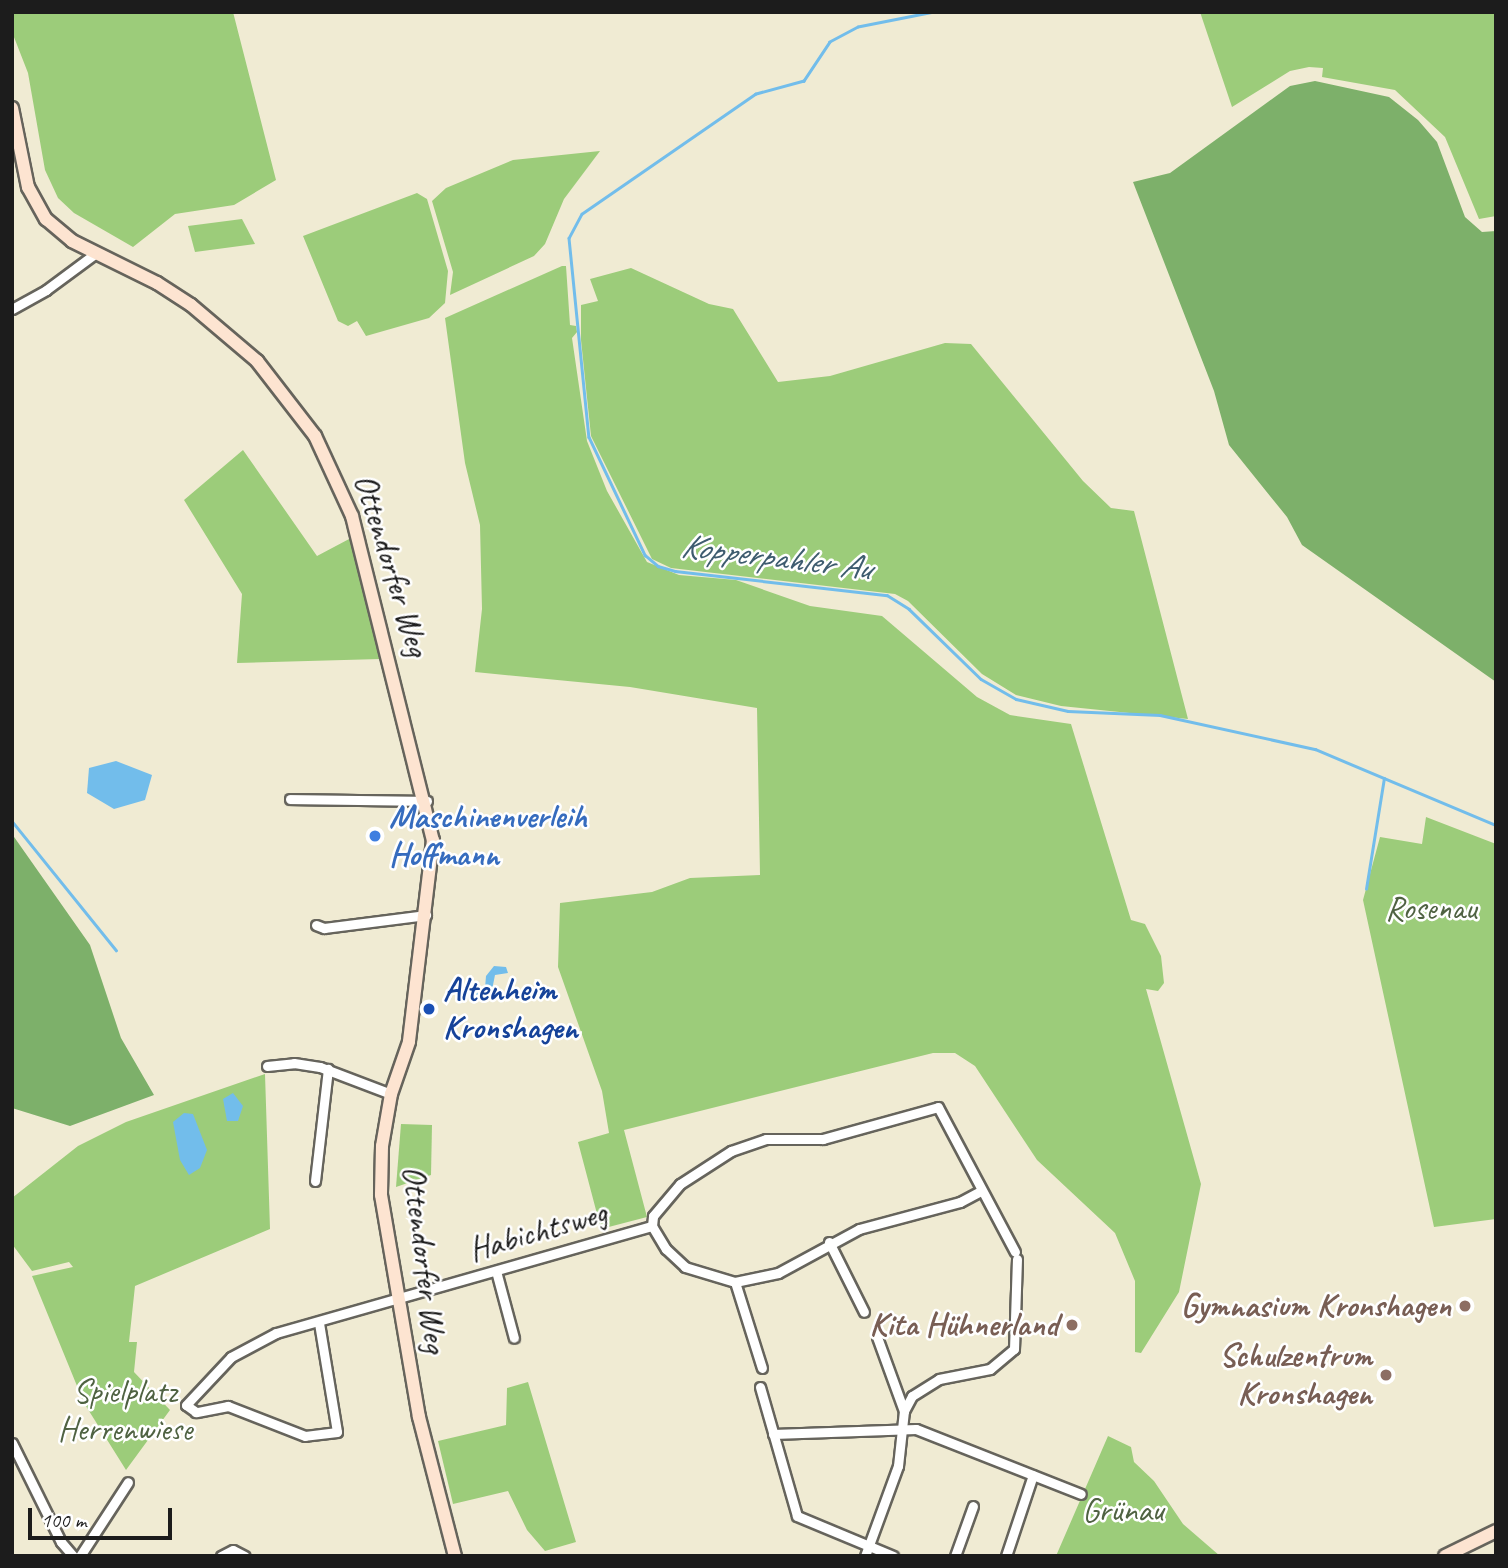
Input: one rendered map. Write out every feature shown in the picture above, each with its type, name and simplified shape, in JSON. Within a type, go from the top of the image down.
[{"type":"main road","name":"Ottendorfer Weg","points":[[12,108],[28,187],[37,207],[60,232],[157,283],[220,326],[273,378],[315,436],[352,516],[427,801],[433,840],[409,1042],[391,1094],[382,1146],[381,1195],[419,1417],[455,1556]]},
{"type":"main road","points":[[1445,1556],[1496,1531]]},
{"type":"street","points":[[12,309],[46,290],[96,253]]},
{"type":"street","points":[[290,799],[427,801]]},
{"type":"street","points":[[316,925],[324,928],[426,915]]},
{"type":"street","points":[[267,1066],[294,1063],[328,1069],[391,1094]]},
{"type":"street","points":[[315,1181],[328,1069]]},
{"type":"street","points":[[904,1410],[920,1388],[990,1368],[1010,1357],[1017,1340],[1016,1255],[938,1107],[824,1139],[766,1139],[720,1156],[680,1184],[653,1216],[652,1226],[666,1249],[685,1267],[710,1278],[735,1282],[778,1273],[829,1242],[883,1221],[960,1202],[981,1191]]},
{"type":"street","name":"Habichtsweg","points":[[319,1323],[337,1432],[304,1436],[228,1406],[197,1412],[186,1405],[211,1375],[251,1345],[276,1333],[319,1323],[652,1226]]},
{"type":"street","points":[[829,1242],[864,1312]]},
{"type":"street","points":[[496,1271],[514,1338]]},
{"type":"street","points":[[735,1282],[762,1368]]},
{"type":"street","points":[[866,1551],[898,1466],[905,1427],[904,1410],[877,1337]]},
{"type":"street","points":[[760,1387],[797,1516],[866,1551],[892,1556]]},
{"type":"street","points":[[773,1434],[905,1427],[1081,1494]]},
{"type":"street","points":[[12,1443],[61,1542],[73,1556]]},
{"type":"street","points":[[1006,1556],[1032,1475]]},
{"type":"street","points":[[80,1556],[128,1482]]},
{"type":"street","points":[[955,1556],[973,1506]]},
{"type":"street","points":[[221,1556],[233,1549],[245,1556]]},
{"type":"green space","points":[[12,12],[233,12],[276,180],[234,205],[175,214],[133,247],[74,213],[58,198],[45,170],[28,73],[12,32]]},
{"type":"green space","points":[[1200,12],[1496,12],[1496,216],[1479,219],[1445,137],[1395,90],[1322,77],[1323,68],[1309,67],[1290,71],[1232,107]]},
{"type":"green space","points":[[1315,81],[1389,97],[1418,120],[1437,142],[1465,217],[1482,232],[1496,231],[1496,682],[1302,545],[1287,517],[1229,445],[1214,391],[1133,182],[1170,173],[1290,86]]},
{"type":"green space","points":[[600,151],[564,199],[545,244],[534,256],[450,295],[453,272],[432,201],[446,188],[513,160]]},
{"type":"green space","points":[[417,193],[427,199],[448,271],[445,303],[429,318],[366,336],[357,321],[348,326],[338,321],[303,236]]},
{"type":"green space","points":[[242,219],[255,244],[195,252],[188,226]]},
{"type":"green space","points":[[566,266],[570,325],[576,326],[577,332],[572,338],[587,441],[607,491],[647,562],[679,575],[736,580],[810,606],[882,616],[977,697],[1010,715],[1071,724],[1131,920],[1145,924],[1161,956],[1164,983],[1158,991],[1146,989],[1201,1184],[1179,1292],[1141,1353],[1135,1352],[1135,1281],[1115,1233],[1037,1160],[975,1066],[955,1053],[933,1053],[624,1130],[647,1217],[601,1229],[578,1142],[609,1133],[602,1091],[558,967],[560,903],[652,892],[690,878],[760,875],[757,708],[630,687],[475,672],[482,609],[480,525],[465,463],[445,318]]},
{"type":"green space","points":[[631,268],[709,304],[733,309],[778,382],[830,376],[945,343],[971,344],[1083,481],[1111,508],[1134,511],[1188,719],[1061,706],[1016,695],[982,674],[908,601],[895,594],[671,568],[652,559],[591,436],[581,340],[581,305],[598,301],[590,279]]},
{"type":"green space","points":[[243,450],[317,556],[351,538],[380,659],[237,663],[242,594],[184,500]]},
{"type":"green space","name":"Rosenau","points":[[1426,817],[1496,844],[1496,1219],[1434,1227],[1363,900],[1380,837],[1422,844]]},
{"type":"green space","points":[[12,834],[90,945],[121,1038],[154,1095],[70,1126],[12,1108]]},
{"type":"green space","name":"Spielplatz Herrenwiese","points":[[265,1074],[270,1229],[135,1286],[129,1342],[137,1342],[134,1372],[170,1410],[126,1470],[84,1403],[32,1276],[73,1267],[69,1262],[32,1271],[12,1244],[12,1198],[78,1146],[126,1122]]},
{"type":"green space","points":[[401,1124],[432,1125],[431,1175],[396,1187]]},
{"type":"green space","points":[[528,1382],[576,1542],[545,1551],[527,1530],[508,1491],[453,1504],[438,1441],[506,1425],[507,1388]]},
{"type":"green space","name":"Grünau","points":[[1108,1436],[1131,1447],[1134,1462],[1154,1481],[1183,1524],[1220,1556],[1056,1556]]},
{"type":"water","points":[[116,761],[152,775],[145,800],[114,809],[87,793],[89,768]]},
{"type":"water","points":[[494,966],[506,967],[508,973],[495,975],[491,995],[479,999],[474,995],[485,988],[486,976]]},
{"type":"water","points":[[233,1093],[243,1106],[238,1121],[227,1121],[223,1099]]},
{"type":"water","points":[[184,1113],[193,1114],[207,1150],[200,1168],[189,1175],[180,1160],[173,1122]]},
{"type":"waterway","name":"Kopperpahler Au","points":[[934,12],[858,27],[830,42],[804,81],[756,94],[582,214],[569,238],[589,437],[645,555],[658,566],[675,571],[887,595],[909,609],[981,679],[1016,699],[1068,711],[1160,715],[1315,749],[1496,825]]},
{"type":"waterway","points":[[1366,889],[1384,778]]},
{"type":"waterway","points":[[12,821],[116,950]]},
{"type":"place","name":"Maschinenverleih Hoffmann","points":[[375,836]]},
{"type":"place","name":"Altenheim Kronshagen","points":[[429,1009]]},
{"type":"place","name":"Gymnasium Kronshagen","points":[[1465,1306]]},
{"type":"place","name":"Kita Hühnerland","points":[[1072,1325]]},
{"type":"place","name":"Schulzentrum Kronshagen","points":[[1386,1375]]}]
